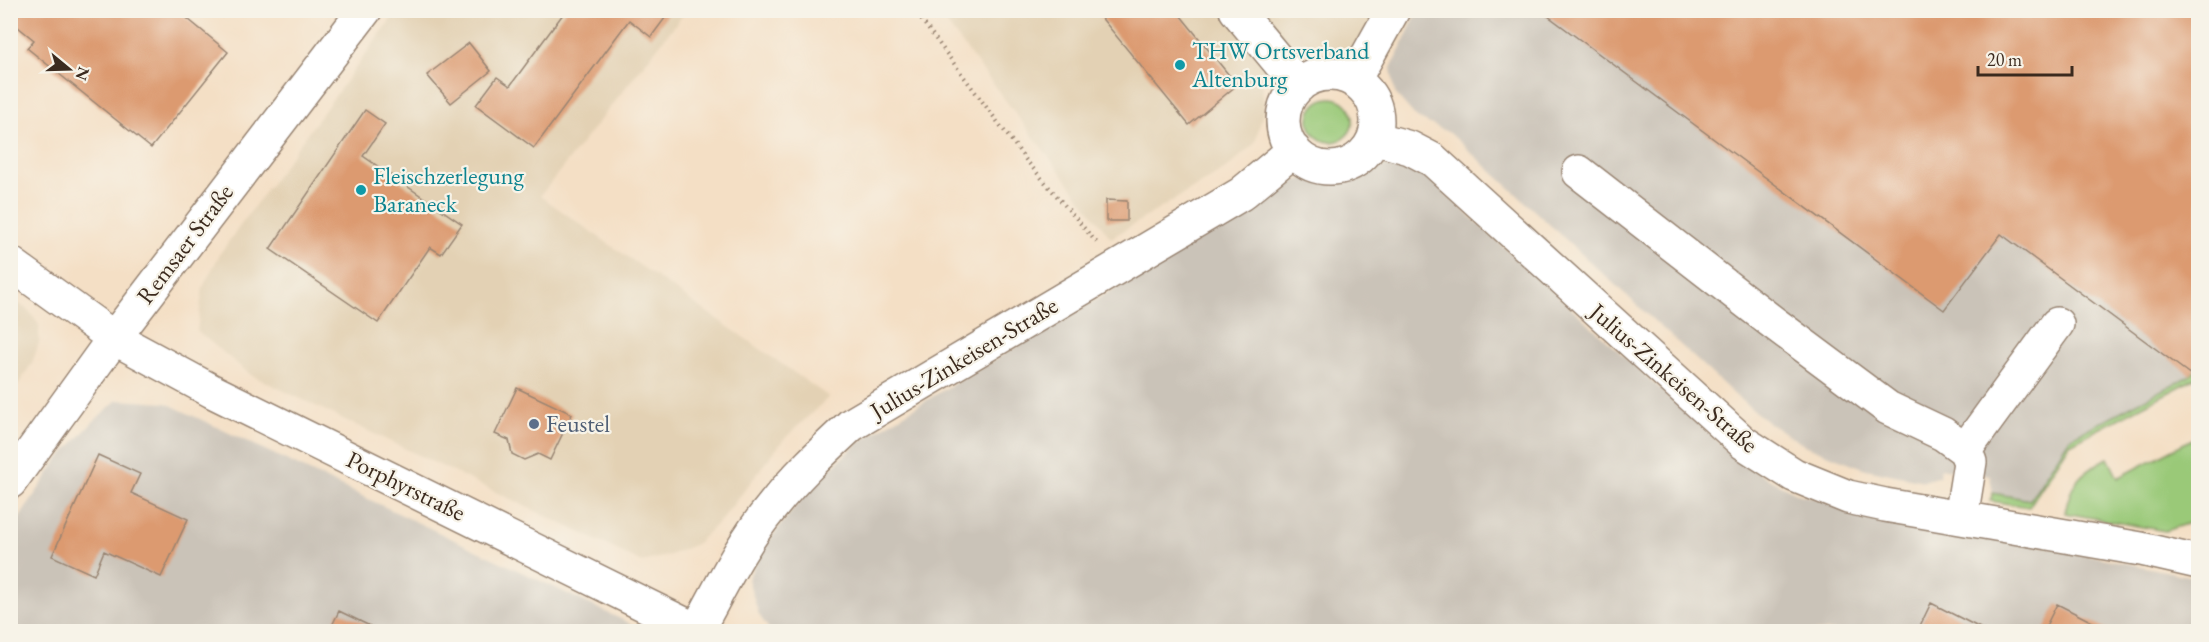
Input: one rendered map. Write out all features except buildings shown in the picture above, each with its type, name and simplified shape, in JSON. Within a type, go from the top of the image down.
[{"type":"street","name":"Remsaer Straße","points":[[10,482],[114,338],[365,10]]},
{"type":"street","points":[[1236,10],[1299,86]]},
{"type":"street","points":[[1354,80],[1393,10]]},
{"type":"street","points":[[1325,74],[1340,75],[1354,80],[1372,99],[1377,112],[1374,138],[1365,152],[1353,162],[1337,167],[1321,167],[1305,161],[1294,150],[1285,131],[1284,110],[1290,97],[1299,86],[1311,78],[1325,74]]},
{"type":"street","name":"Julius-Zinkeisen-Straße","points":[[1374,138],[1410,148],[1432,160],[1744,443],[1794,475],[1848,497],[2141,549],[2199,562]]},
{"type":"street","name":"Julius-Zinkeisen-Straße","points":[[698,631],[730,570],[769,509],[809,464],[851,425],[1241,194],[1294,150]]},
{"type":"street","points":[[1579,172],[1771,321],[1888,408],[1943,434],[1965,450],[1970,462],[1961,518]]},
{"type":"street","name":"Porphyrstraße","points":[[10,263],[114,338],[212,391],[698,631]]},
{"type":"street","points":[[1965,450],[2057,324]]},
{"type":"path","points":[[914,10],[1026,160],[1118,267]]},
{"type":"shaded area","points":[[397,11],[686,11],[540,196],[829,397],[784,439],[723,518],[696,544],[670,555],[642,562],[251,375],[197,331],[203,287],[221,252]]},
{"type":"shaded area","points":[[937,11],[1418,11],[1384,66],[1316,43],[1261,74],[1264,109],[1255,143],[1227,168],[1111,238]]},
{"type":"shaded area","points":[[1418,11],[2198,11],[2198,368],[2191,375],[2070,438],[2030,500],[1993,493],[1990,476],[1940,468],[1939,476],[1924,481],[1866,469],[1806,446],[1769,423],[1737,397],[1450,133],[1417,118],[1395,93],[1391,68]]},
{"type":"shaded area","points":[[1403,165],[1425,175],[1734,456],[1770,480],[1801,495],[2198,578],[2198,631],[775,632],[769,629],[759,615],[748,579],[763,548],[814,483],[861,441],[1238,216],[1289,182],[1303,179],[1326,181],[1344,179],[1373,167]]},
{"type":"shaded area","points":[[11,298],[29,311],[39,325],[39,343],[32,363],[11,396]]},
{"type":"shaded area","points":[[117,400],[166,403],[646,631],[11,632],[11,531],[57,461]]},
{"type":"green space","points":[[1331,98],[1347,104],[1353,120],[1347,136],[1331,142],[1315,136],[1309,120],[1315,104]]},
{"type":"green space","points":[[2198,368],[2198,377],[2070,444],[2029,507],[1990,501],[1993,493],[2030,500],[2070,438],[2191,375]]},
{"type":"green space","points":[[2198,436],[2198,518],[2192,522],[2165,531],[2065,513],[2074,485],[2098,463],[2108,458],[2118,478]]},
{"type":"place","name":"THW Ortsverband Altenburg","points":[[1180,65]]},
{"type":"place","name":"Fleischzerlegung Baraneck","points":[[361,190]]},
{"type":"place","name":"Feustel","points":[[534,424]]}]
